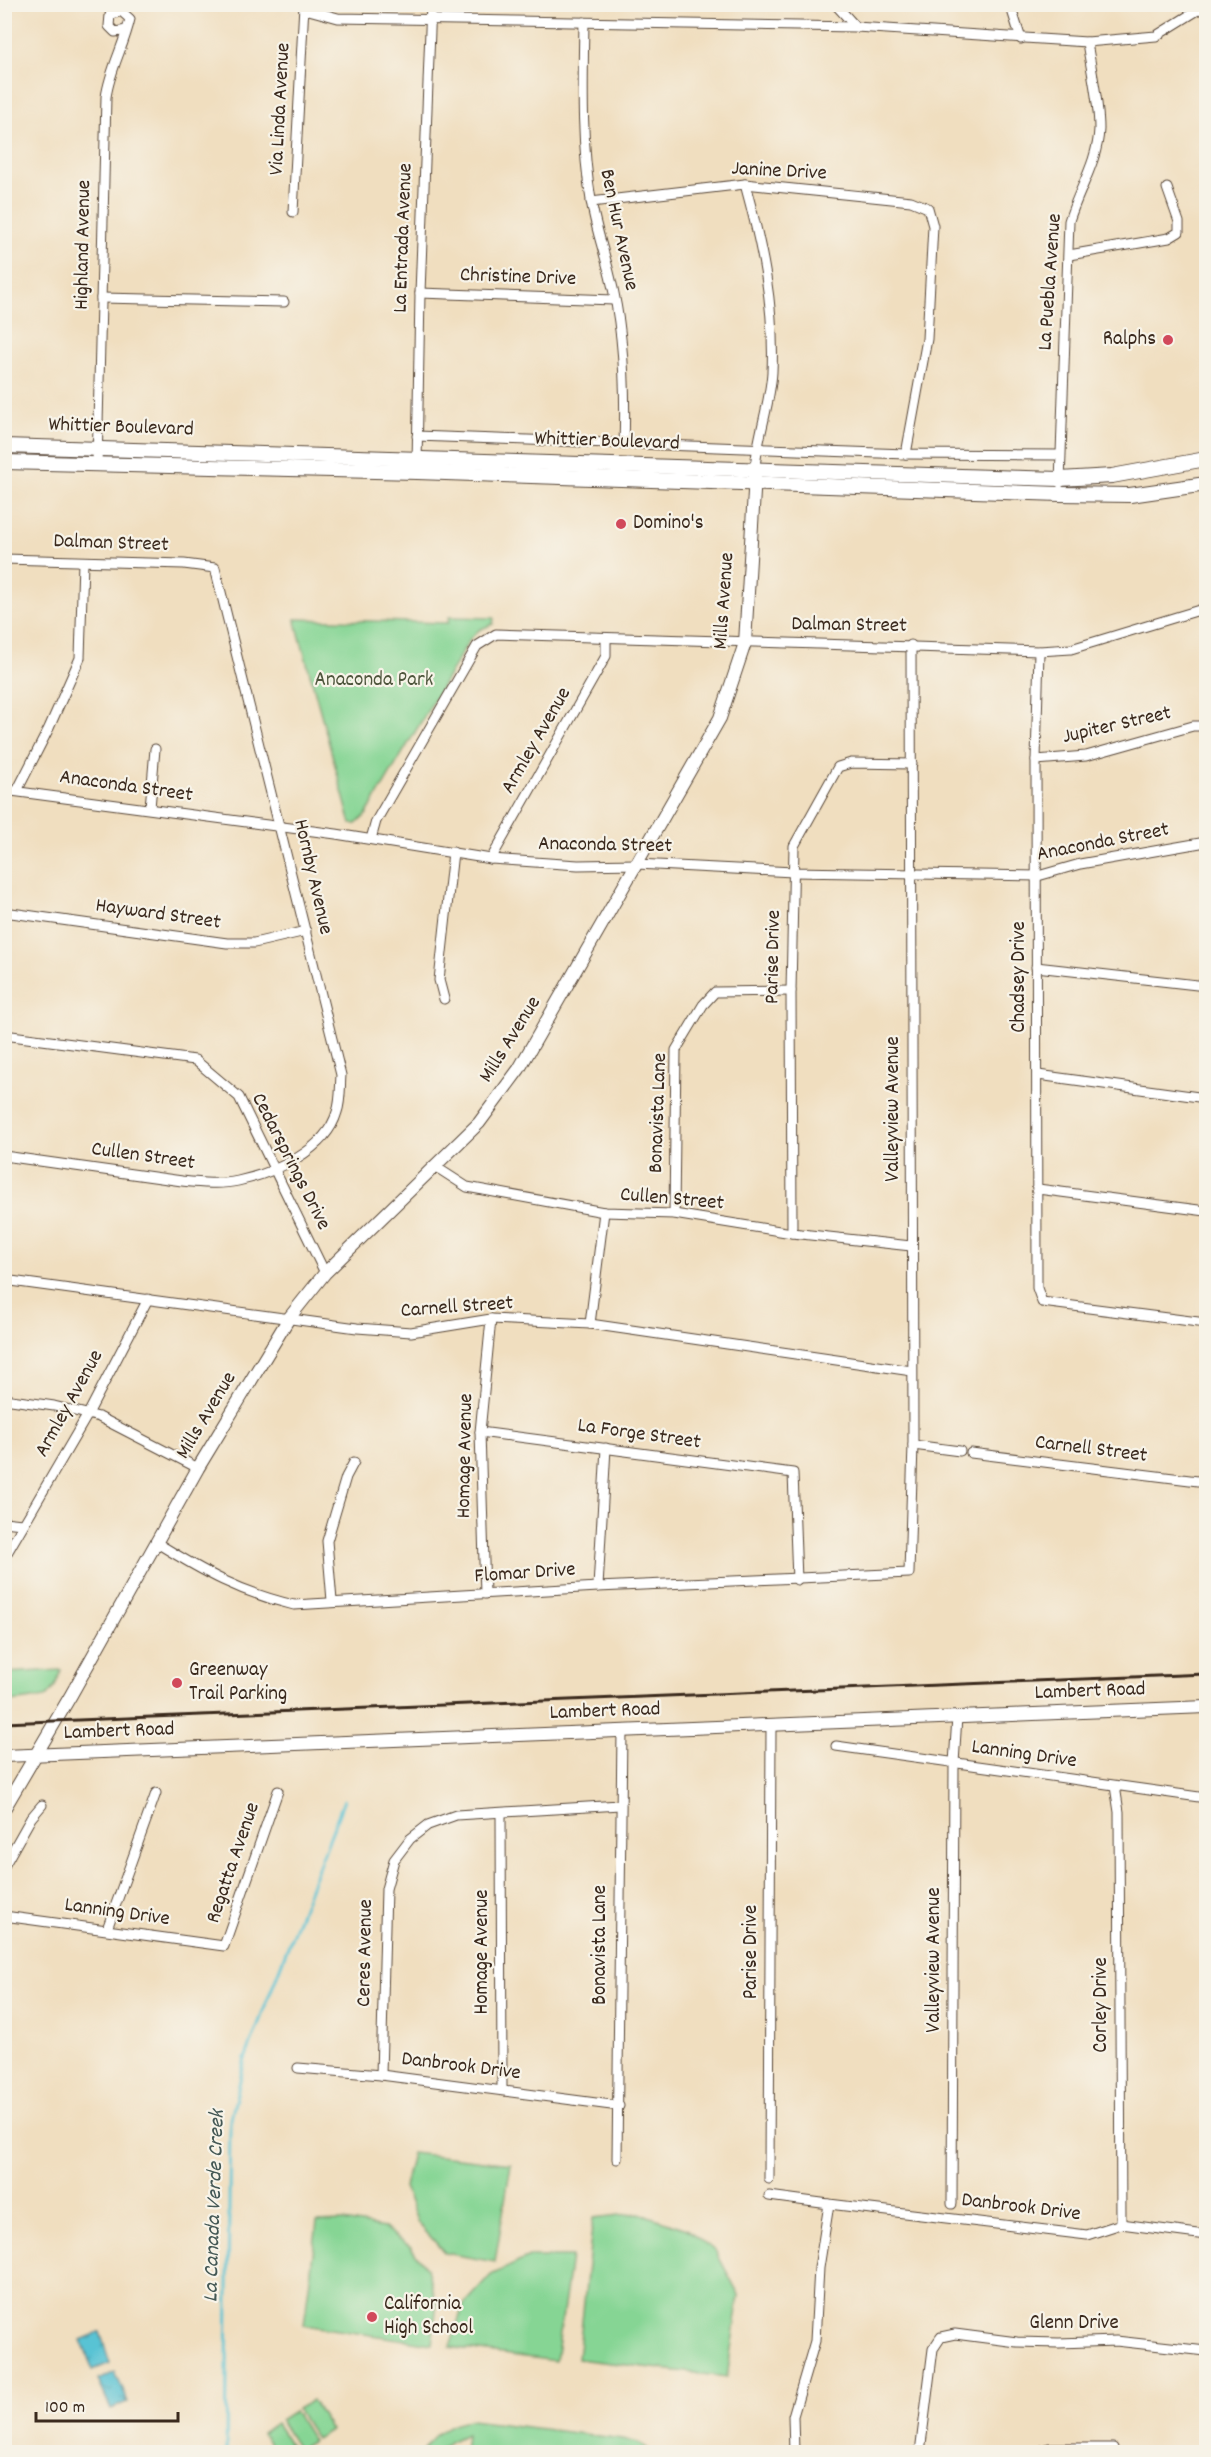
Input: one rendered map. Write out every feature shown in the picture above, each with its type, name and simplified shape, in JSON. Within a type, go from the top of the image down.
[{"type":"main road","name":"Whittier Boulevard","points":[[4,446],[417,465],[754,485],[1130,495],[1206,484]]},
{"type":"main road","name":"Whittier Boulevard","points":[[4,462],[97,465],[756,467],[1060,479],[1112,476],[1206,459]]},
{"type":"street","name":"La Entrada Avenue","points":[[417,465],[420,293],[430,4]]},
{"type":"street","points":[[835,4],[856,27]]},
{"type":"street","points":[[1010,4],[1021,39]]},
{"type":"street","points":[[304,7],[338,18],[856,27],[1087,42],[1156,36],[1206,5]]},
{"type":"street","name":"Via Linda Avenue","points":[[292,212],[304,7]]},
{"type":"street","name":"Ben Hur Avenue","points":[[584,22],[583,147],[591,202],[614,300],[622,355],[624,445]]},
{"type":"street","name":"Highland Avenue","points":[[97,465],[106,97],[109,74],[127,30]]},
{"type":"street","name":"La Puebla Avenue","points":[[1060,494],[1069,221],[1075,200],[1088,176],[1099,130],[1087,42]]},
{"type":"street","name":"Janine Drive","points":[[591,202],[745,184],[911,201],[928,208],[933,226],[927,339],[906,454]]},
{"type":"street","name":"Mills Avenue","points":[[4,1809],[157,1544],[198,1468],[289,1318],[325,1273],[479,1123],[519,1069],[720,718],[745,643],[757,447],[772,371],[771,316],[762,246],[745,184]]},
{"type":"street","points":[[1069,255],[1168,238],[1179,232],[1179,222],[1167,188]]},
{"type":"street","name":"Christine Drive","points":[[420,293],[614,300]]},
{"type":"street","points":[[101,298],[284,302]]},
{"type":"street","name":"Whittier Boulevard","points":[[417,436],[906,454],[1060,455]]},
{"type":"street","name":"Dalman Street","points":[[4,559],[184,564],[215,568]]},
{"type":"street","points":[[17,791],[80,658],[82,561]]},
{"type":"street","name":"Hornby Avenue","points":[[215,568],[281,826],[341,1076],[337,1113],[320,1141],[299,1156],[276,1168]]},
{"type":"street","name":"Dalman Street","points":[[371,839],[387,803],[477,646],[496,634],[745,643],[912,645],[1039,651],[1071,649],[1206,608]]},
{"type":"street","name":"Armley Avenue","points":[[490,860],[606,656],[606,638]]},
{"type":"street","name":"Valleyview Avenue","points":[[909,1574],[913,1445],[912,645]]},
{"type":"street","name":"Chadsey Drive","points":[[1039,651],[1036,760],[1037,1288],[1042,1302],[1206,1323]]},
{"type":"street","name":"Jupiter Street","points":[[1036,760],[1086,756],[1193,726],[1206,726]]},
{"type":"street","points":[[150,808],[155,749]]},
{"type":"street","name":"Parise Drive","points":[[792,1233],[791,991],[795,846],[838,767],[851,763],[912,764]]},
{"type":"street","name":"Anaconda Street","points":[[4,790],[281,826],[453,852],[490,860],[578,865],[638,864],[793,872],[912,872],[1038,876],[1080,864],[1206,842]]},
{"type":"street","points":[[444,999],[439,980],[453,852]]},
{"type":"street","name":"Hayward Street","points":[[4,912],[227,943],[254,943],[306,931]]},
{"type":"street","points":[[1036,967],[1206,986]]},
{"type":"street","name":"Bonavista Lane","points":[[674,1215],[676,1050],[703,1005],[715,992],[791,991]]},
{"type":"street","name":"Cedarsprings Drive","points":[[4,1035],[195,1060],[239,1097],[276,1168],[325,1273]]},
{"type":"street","points":[[1038,1075],[1206,1098]]},
{"type":"street","name":"Cullen Street","points":[[4,1156],[211,1184],[237,1181],[276,1168]]},
{"type":"street","name":"Cullen Street","points":[[436,1167],[467,1187],[604,1212],[674,1215],[792,1233],[911,1246]]},
{"type":"street","points":[[1038,1189],[1206,1211]]},
{"type":"street","points":[[590,1324],[604,1212]]},
{"type":"street","name":"Carnell Street","points":[[4,1280],[357,1328],[411,1332],[491,1319],[590,1324],[912,1371]]},
{"type":"street","name":"Armley Avenue","points":[[4,1558],[88,1414],[148,1299]]},
{"type":"street","name":"Homage Avenue","points":[[485,1594],[480,1432],[491,1319]]},
{"type":"street","points":[[4,1399],[99,1416],[198,1468]]},
{"type":"street","name":"La Forge Street","points":[[480,1432],[793,1473],[797,1580]]},
{"type":"street","points":[[913,1445],[960,1451]]},
{"type":"street","points":[[598,1587],[606,1448]]},
{"type":"street","name":"Carnell Street","points":[[971,1453],[1206,1482]]},
{"type":"street","points":[[332,1602],[327,1541],[345,1477],[354,1462]]},
{"type":"street","points":[[4,1522],[22,1524]]},
{"type":"street","name":"Flomar Drive","points":[[157,1544],[216,1580],[261,1598],[294,1605],[598,1587],[909,1574]]},
{"type":"street","name":"Lambert Road","points":[[4,1756],[1206,1707]]},
{"type":"street","name":"Valleyview Avenue","points":[[952,2204],[954,1763],[957,1717]]},
{"type":"street","name":"Parise Drive","points":[[769,2179],[771,1725]]},
{"type":"street","name":"Bonavista Lane","points":[[617,2159],[622,1731]]},
{"type":"street","name":"Lanning Drive","points":[[836,1746],[1206,1798]]},
{"type":"street","name":"Corley Drive","points":[[1114,1786],[1119,1812],[1121,2224]]},
{"type":"street","name":"Regatta Avenue","points":[[224,1946],[278,1791]]},
{"type":"street","points":[[107,1929],[156,1793]]},
{"type":"street","points":[[4,1866],[31,1818],[42,1805]]},
{"type":"street","points":[[501,1814],[620,1805]]},
{"type":"street","name":"Homage Avenue","points":[[501,1814],[502,2090]]},
{"type":"street","name":"Ceres Avenue","points":[[381,2075],[386,1889],[394,1860],[410,1839],[428,1825],[456,1815],[501,1814]]},
{"type":"street","name":"Lanning Drive","points":[[4,1916],[224,1946]]},
{"type":"street","name":"Danbrook Drive","points":[[298,2068],[381,2075],[619,2106]]},
{"type":"street","points":[[770,2196],[829,2204],[819,2268],[815,2341],[793,2416],[794,2452]]},
{"type":"street","name":"Danbrook Drive","points":[[829,2204],[1087,2235],[1121,2224],[1206,2235]]},
{"type":"street","name":"Glenn Drive","points":[[920,2452],[933,2349],[941,2337],[955,2334],[1017,2342],[1116,2341],[1206,2351]]},
{"type":"street","points":[[1036,2452],[1049,2448],[1113,2448]]},
{"type":"green space","name":"Anaconda Park","points":[[449,617],[494,618],[493,624],[479,630],[470,639],[366,815],[356,824],[351,824],[295,619],[448,623]]},
{"type":"green space","points":[[61,1670],[55,1686],[46,1697],[5,1703],[5,1673]]},
{"type":"green space","points":[[412,2153],[511,2164],[495,2262],[445,2253],[418,2223],[404,2187]]},
{"type":"green space","points":[[639,2213],[687,2229],[716,2252],[739,2295],[727,2377],[578,2359],[593,2218]]},
{"type":"green space","points":[[343,2221],[384,2228],[411,2247],[427,2269],[437,2303],[432,2344],[304,2325],[317,2222]]},
{"type":"green space","points":[[529,2257],[571,2257],[556,2361],[450,2347],[463,2306],[491,2275]]},
{"type":"green space","points":[[312,2400],[331,2430],[316,2439],[297,2409]]},
{"type":"green space","points":[[294,2411],[313,2441],[299,2450],[280,2420]]},
{"type":"green space","points":[[471,2420],[623,2439],[638,2443],[653,2452],[464,2452],[466,2434],[449,2442],[438,2452],[422,2452],[436,2434],[448,2426]]},
{"type":"green space","points":[[276,2423],[295,2452],[274,2452],[262,2433]]},
{"type":"water","points":[[100,2332],[110,2363],[93,2370],[81,2340]]},
{"type":"water","points":[[115,2372],[128,2402],[111,2409],[98,2380]]},
{"type":"waterway","name":"La Canada Verde Creek","points":[[226,2452],[230,2123],[245,2059],[344,1800]]},
{"type":"railway","points":[[4,1723],[1206,1674]]},
{"type":"place","name":"Ralphs","points":[[1168,340]]},
{"type":"place","name":"Domino's","points":[[621,524]]},
{"type":"place","name":"Greenway Trail Parking","points":[[177,1683]]},
{"type":"place","name":"California High School","points":[[372,2317]]}]
